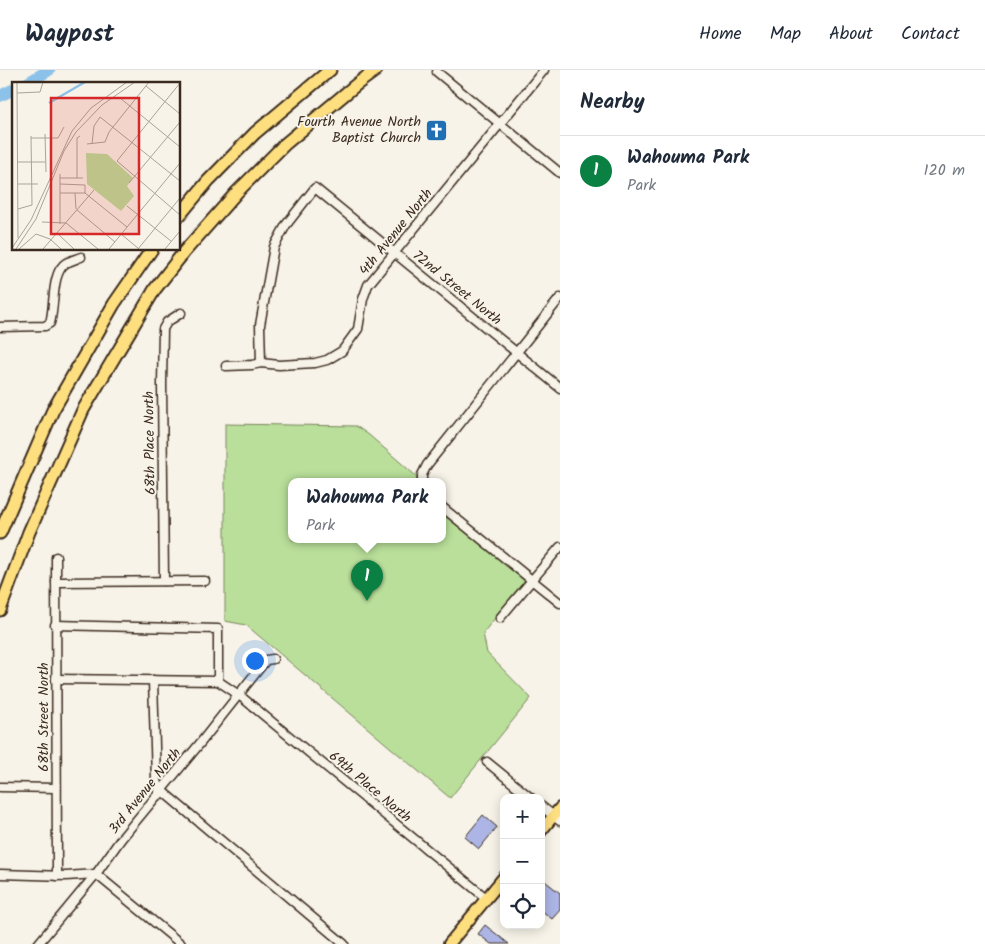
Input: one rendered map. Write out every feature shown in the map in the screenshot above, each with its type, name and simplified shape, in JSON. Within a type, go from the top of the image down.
[{"type":"highway","points":[[180,215],[208,181],[255,133],[330,70]]},
{"type":"highway","points":[[0,610],[29,532],[83,410],[155,289],[184,252],[244,185],[285,144],[376,70]]},
{"type":"highway","points":[[0,533],[54,410],[114,304],[151,250]]},
{"type":"main road","points":[[545,827],[558,815]]},
{"type":"main road","points":[[449,944],[500,882]]},
{"type":"street","name":"4th Avenue North","points":[[226,366],[261,363],[279,365],[315,363],[326,360],[342,351],[358,329],[363,299],[368,285],[544,70]]},
{"type":"street","points":[[438,72],[560,173]]},
{"type":"street","name":"72nd Street North","points":[[261,363],[260,325],[274,247],[286,225],[315,188],[560,388]]},
{"type":"street","points":[[0,327],[33,327],[45,326],[50,323],[54,312],[55,284],[59,270],[64,264],[81,258]]},
{"type":"street","points":[[423,478],[428,465],[560,298]]},
{"type":"street","name":"68th Place North","points":[[164,581],[163,329],[167,322],[181,312]]},
{"type":"street","points":[[446,510],[560,603]]},
{"type":"street","points":[[500,618],[560,547]]},
{"type":"street","name":"68th Street North","points":[[56,557],[57,876]]},
{"type":"street","points":[[56,582],[205,581]]},
{"type":"street","points":[[56,625],[218,630],[218,681],[56,679]]},
{"type":"street","name":"3rd Avenue North","points":[[41,943],[96,874],[121,839],[266,660],[273,659]]},
{"type":"street","points":[[153,680],[156,779],[160,792],[344,944]]},
{"type":"street","name":"69th Place North","points":[[218,681],[239,695],[486,898]]},
{"type":"street","points":[[487,762],[526,794]]},
{"type":"street","points":[[0,787],[56,788]]},
{"type":"street","points":[[545,808],[558,815]]},
{"type":"street","points":[[0,874],[57,876],[96,874],[181,944]]},
{"type":"green space","points":[[225,424],[356,426],[369,435],[417,478],[288,478],[288,543],[446,543],[446,515],[525,581],[483,633],[487,653],[531,698],[450,798],[246,625],[225,621]]},
{"type":"building","points":[[483,815],[497,827],[479,849],[465,837]]},
{"type":"building","points":[[545,881],[560,893],[560,910],[552,919],[545,913]]},
{"type":"building","points":[[485,925],[509,944],[491,944],[478,934]]},
{"type":"waterway","points":[[29,82],[49,70]]},
{"type":"waterway","points":[[0,96],[12,90]]},
{"type":"place","name":"Fourth Avenue North Baptist Church","points":[[437,130]]},
{"type":"place","name":"Wahouma Park","points":[[367,601]]}]
